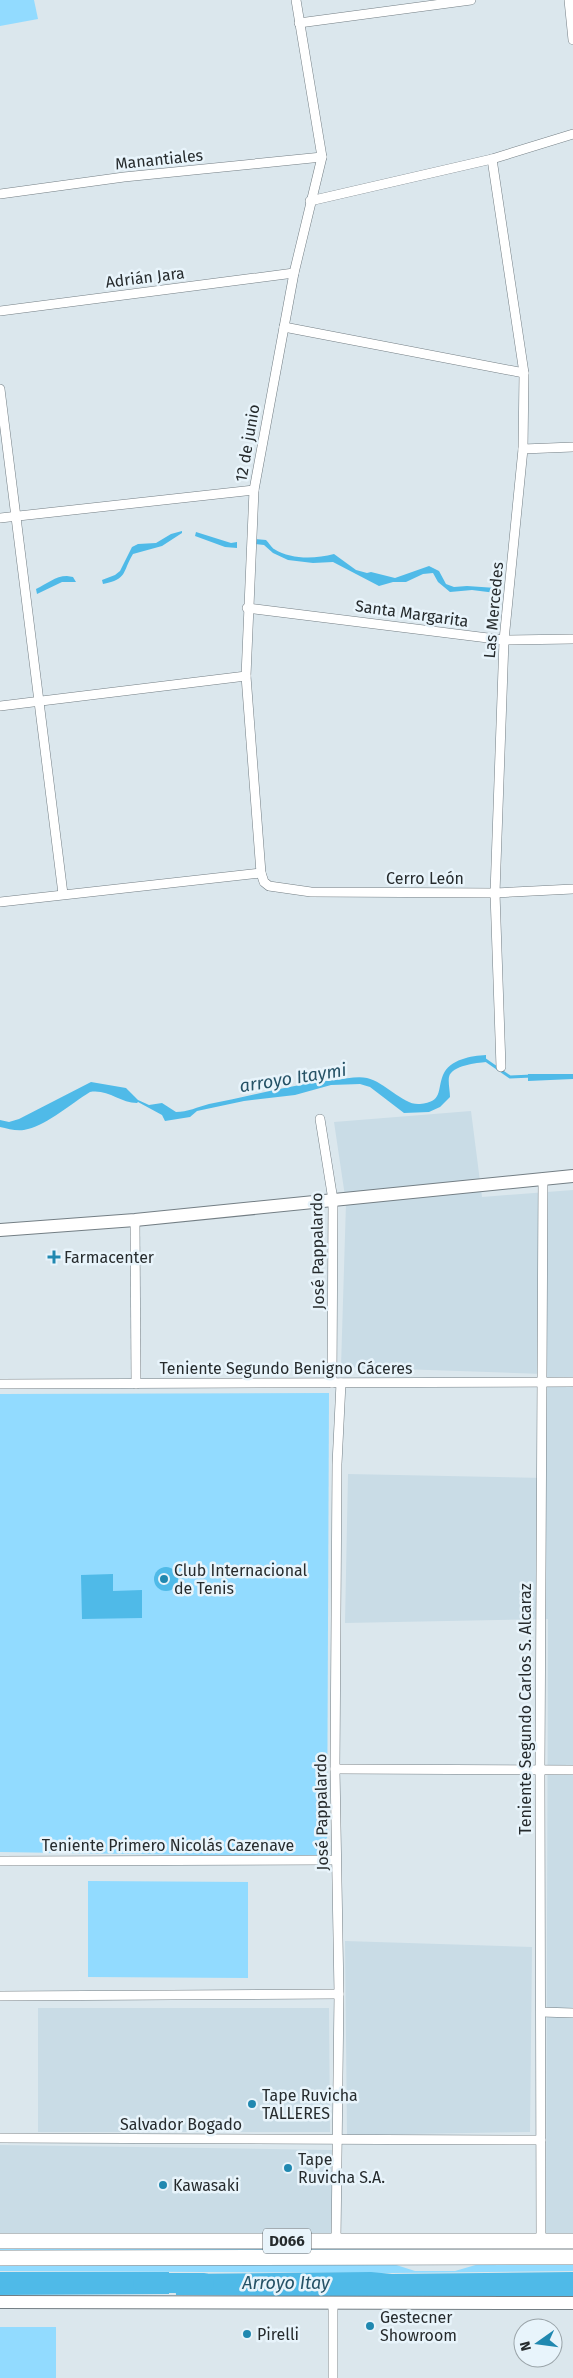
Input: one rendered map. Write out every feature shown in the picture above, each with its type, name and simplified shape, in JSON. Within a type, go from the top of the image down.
[{"type":"highway","name":"D066","points":[[0,2241],[573,2241]]},
{"type":"highway","name":"D066","points":[[0,2258],[573,2257]]},
{"type":"main road","points":[[0,1230],[135,1220],[573,1176]]},
{"type":"main road","points":[[0,2302],[573,2303]]},
{"type":"street","name":"12 de junio","points":[[261,873],[246,676],[247,608],[254,490],[294,273],[310,201],[320,172],[322,157],[298,23],[296,0]]},
{"type":"street","points":[[298,23],[429,3],[471,0]]},
{"type":"street","points":[[569,0],[573,40]]},
{"type":"street","points":[[310,201],[492,159],[573,134]]},
{"type":"street","name":"Manantiales","points":[[0,194],[124,177],[322,157]]},
{"type":"street","name":"Las Mercedes","points":[[492,159],[524,372],[523,449],[504,640],[495,893],[501,1067]]},
{"type":"street","name":"Adrián Jara","points":[[0,311],[294,273]]},
{"type":"street","points":[[284,327],[524,372]]},
{"type":"street","points":[[0,389],[63,894]]},
{"type":"street","points":[[523,449],[573,447]]},
{"type":"street","points":[[0,518],[254,490]]},
{"type":"street","name":"Santa Margarita","points":[[247,608],[504,640],[573,639]]},
{"type":"street","points":[[0,706],[246,676]]},
{"type":"street","points":[[0,902],[261,873]]},
{"type":"street","name":"Cerro León","points":[[261,873],[264,882],[270,886],[311,892],[495,893],[573,889]]},
{"type":"street","name":"José Pappalardo","points":[[320,1119],[334,1200],[337,1383],[335,1769],[339,1994],[336,2241]]},
{"type":"street","name":"Teniente Segundo Carlos S. Alcaraz","points":[[541,2240],[540,1770],[543,1178]]},
{"type":"street","points":[[135,1220],[136,1384]]},
{"type":"street","name":"Teniente Segundo Benigno Cáceres","points":[[0,1384],[573,1382]]},
{"type":"street","points":[[335,1769],[573,1770]]},
{"type":"street","name":"Teniente Primero Nicolás Cazenave","points":[[0,1861],[336,1860]]},
{"type":"street","points":[[0,1996],[339,1994]]},
{"type":"street","points":[[541,2012],[573,2013]]},
{"type":"street","name":"Salvador Bogado","points":[[0,2138],[337,2141],[541,2140]]},
{"type":"street","points":[[333,2303],[333,2378]]},
{"type":"shaded area","points":[[0,0],[34,0],[38,19],[0,26]]},
{"type":"shaded area","points":[[471,1111],[482,1197],[573,1190],[573,2233],[546,2234],[548,1619],[345,1623],[348,1474],[544,1478],[543,1374],[341,1367],[346,1203],[334,1122]]},
{"type":"shaded area","name":"Club Internacional de Tenis","points":[[329,1393],[327,1857],[0,1852],[0,1394]]},
{"type":"shaded area","points":[[88,1881],[248,1882],[248,1978],[88,1977]]},
{"type":"shaded area","points":[[345,1941],[532,1947],[530,2132],[347,2135]]},
{"type":"shaded area","points":[[38,2008],[329,2008],[330,2132],[38,2132]]},
{"type":"shaded area","points":[[0,2145],[333,2150],[332,2234],[0,2235]]},
{"type":"shaded area","points":[[0,2246],[573,2246],[573,2251],[0,2251]]},
{"type":"shaded area","points":[[390,2263],[415,2271],[455,2271],[479,2264],[573,2264],[573,2271],[392,2273],[0,2271],[0,2264]]},
{"type":"shaded area","points":[[0,2327],[56,2327],[56,2378],[0,2378]]},
{"type":"water","points":[[182,531],[182,533],[162,546],[133,554],[121,577],[103,584],[102,580],[120,571],[132,547],[138,544],[156,543],[171,534]]},
{"type":"water","points":[[196,532],[231,543],[237,542],[237,548],[225,547],[195,536]]},
{"type":"water","points":[[255,539],[266,540],[274,549],[281,553],[296,557],[311,558],[334,554],[356,570],[395,578],[429,566],[439,571],[446,584],[454,587],[496,588],[496,593],[472,590],[450,592],[438,582],[433,573],[423,574],[406,582],[393,582],[379,586],[333,562],[313,563],[288,560],[273,553],[264,545],[255,544]]},
{"type":"water","points":[[67,576],[73,577],[76,582],[62,582],[37,594],[36,589],[55,579]]},
{"type":"water","points":[[486,1055],[486,1062],[465,1065],[451,1073],[449,1077],[450,1097],[440,1107],[429,1112],[404,1113],[370,1087],[360,1084],[331,1085],[295,1095],[244,1101],[197,1111],[190,1117],[165,1121],[162,1115],[138,1102],[125,1101],[103,1092],[90,1092],[52,1118],[36,1126],[21,1130],[0,1127],[0,1120],[9,1122],[19,1119],[91,1082],[126,1088],[138,1100],[149,1105],[162,1103],[176,1112],[288,1087],[359,1077],[374,1080],[401,1098],[414,1104],[427,1103],[436,1098],[443,1075],[451,1065],[462,1059]]},
{"type":"water","points":[[528,1074],[573,1074],[573,1079],[528,1081]]},
{"type":"water","points":[[166,1567],[175,1570],[178,1579],[175,1588],[166,1591],[157,1588],[154,1579],[157,1570]]},
{"type":"water","points":[[113,1574],[113,1591],[142,1590],[142,1618],[82,1619],[81,1575]]},
{"type":"water","points":[[0,2272],[169,2272],[169,2294],[0,2295]]},
{"type":"water","points":[[371,2272],[392,2274],[573,2272],[573,2296],[473,2298],[176,2295],[175,2274]]},
{"type":"waterway","name":"arroyo Itaymi","points":[[484,1059],[510,1077],[532,1076]]},
{"type":"waterway","name":"Arroyo Itay","points":[[143,2283],[204,2283]]},
{"type":"place","name":"Farmacenter","points":[[54,1257]]},
{"type":"place","name":"Club Internacional de Tenis","points":[[164,1579]]},
{"type":"place","name":"Tape Ruvicha TALLERES","points":[[252,2104]]},
{"type":"place","name":"Tape Ruvicha S.A.","points":[[288,2168]]},
{"type":"place","name":"Kawasaki","points":[[163,2185]]},
{"type":"place","name":"Gestecner Showroom","points":[[370,2326]]},
{"type":"place","name":"Pirelli","points":[[247,2334]]}]
